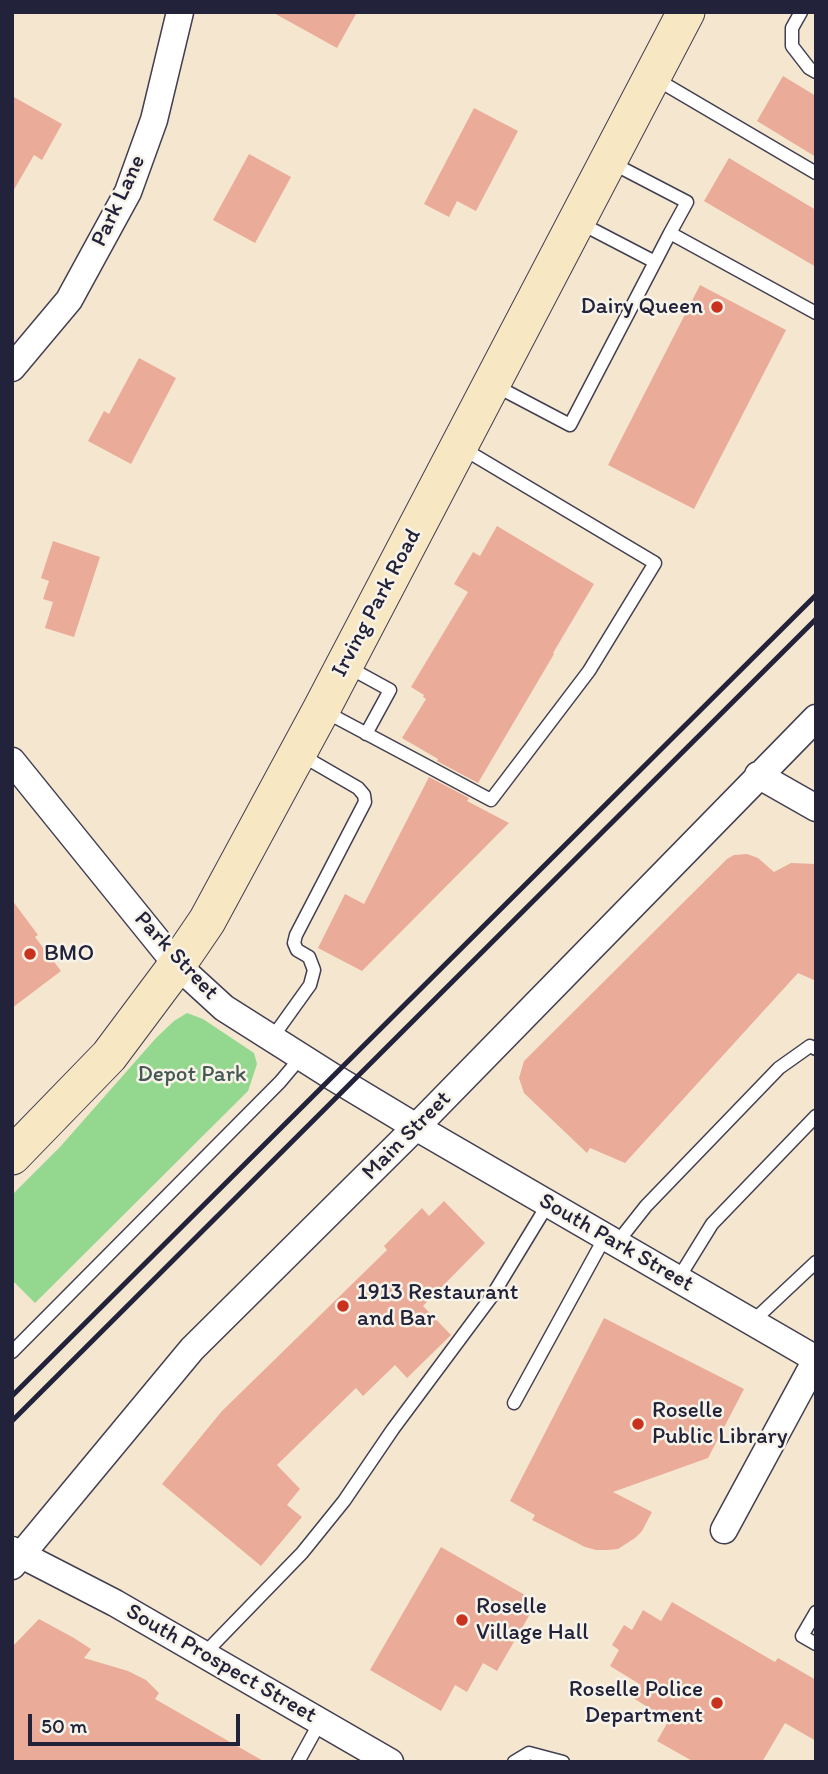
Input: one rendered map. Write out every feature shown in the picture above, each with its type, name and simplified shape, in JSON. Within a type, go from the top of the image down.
[{"type":"main road","name":"Irving Park Road","points":[[12,1156],[109,1056],[207,922],[687,12]]},
{"type":"street","name":"Park Lane","points":[[12,368],[69,300],[128,192],[154,120],[180,12]]},
{"type":"street","name":"Main Street","points":[[16,1557],[192,1349],[416,1127],[816,718]]},
{"type":"street","name":"Park Street","points":[[13,764],[177,965],[224,1008],[416,1127]]},
{"type":"street","points":[[758,775],[816,808]]},
{"type":"street","name":"South Park Street","points":[[416,1127],[816,1359]]},
{"type":"street","points":[[724,1530],[816,1359]]},
{"type":"street","name":"South Prospect Street","points":[[16,1557],[115,1603],[390,1762]]},
{"type":"lane","points":[[801,12],[792,28],[792,46],[809,68],[816,72]]},
{"type":"lane","points":[[652,77],[816,173]]},
{"type":"lane","points":[[492,384],[570,425],[687,202],[608,161]]},
{"type":"lane","points":[[577,221],[655,262]]},
{"type":"lane","points":[[670,233],[816,313]]},
{"type":"lane","points":[[321,710],[491,800],[589,671],[655,563],[459,446]]},
{"type":"lane","points":[[344,665],[390,690],[366,734]]},
{"type":"lane","points":[[271,1038],[310,985],[314,970],[309,957],[297,950],[294,943],[296,934],[365,802],[364,795],[358,788],[298,753]]},
{"type":"lane","points":[[514,1403],[611,1240],[779,1068],[810,1046],[816,1049]]},
{"type":"lane","points":[[12,1352],[280,1082],[301,1057]]},
{"type":"lane","points":[[678,1279],[712,1224],[816,1116]]},
{"type":"lane","points":[[204,1654],[302,1553],[344,1501],[393,1429],[492,1296],[548,1204]]},
{"type":"lane","points":[[752,1322],[816,1262]]},
{"type":"lane","points":[[816,1612],[802,1636],[816,1644]]},
{"type":"lane","points":[[298,1762],[320,1722]]},
{"type":"lane","points":[[513,1762],[529,1752],[563,1762]]},
{"type":"green space","name":"Depot Park","points":[[187,1013],[203,1019],[254,1053],[257,1064],[248,1091],[35,1303],[12,1280],[12,1195],[60,1147],[156,1038]]},
{"type":"building","points":[[272,12],[357,12],[337,48]]},
{"type":"building","points":[[783,76],[816,96],[816,157],[757,121]]},
{"type":"building","points":[[12,96],[62,124],[42,160],[34,155],[12,193]]},
{"type":"building","points":[[474,108],[518,131],[476,211],[457,201],[449,217],[424,204]]},
{"type":"building","points":[[249,154],[291,177],[255,243],[213,220]]},
{"type":"building","points":[[729,158],[816,210],[816,267],[704,201]]},
{"type":"building","points":[[700,285],[786,330],[694,509],[608,465]]},
{"type":"building","points":[[139,358],[176,378],[131,464],[88,441],[104,411],[109,414]]},
{"type":"building","points":[[497,526],[594,584],[478,783],[402,738],[426,699],[411,687],[468,592],[454,584],[473,552],[480,556]]},
{"type":"building","points":[[53,541],[100,557],[74,637],[45,628],[53,602],[43,599],[49,581],[41,578]]},
{"type":"building","points":[[429,777],[509,823],[362,971],[318,948],[345,894],[364,904]]},
{"type":"building","points":[[747,854],[758,858],[774,872],[791,863],[816,864],[816,981],[798,973],[625,1163],[590,1148],[587,1153],[524,1093],[519,1078],[524,1061],[727,859],[734,855]]},
{"type":"building","name":"BMO","points":[[12,900],[61,971],[12,1008]]},
{"type":"building","points":[[444,1201],[485,1243],[423,1306],[451,1335],[407,1378],[395,1365],[363,1396],[356,1388],[277,1465],[300,1489],[287,1505],[302,1517],[261,1566],[162,1484],[222,1411],[387,1250],[384,1246],[422,1208],[429,1216]]},
{"type":"building","name":"Roselle Public Library","points":[[604,1318],[744,1389],[708,1458],[613,1492],[652,1512],[635,1538],[618,1549],[596,1550],[532,1520],[535,1515],[510,1501]]},
{"type":"building","name":"Roselle Village Hall","points":[[441,1547],[537,1602],[497,1671],[483,1663],[467,1692],[455,1685],[441,1711],[370,1670]]},
{"type":"building","points":[[672,1602],[775,1662],[778,1658],[816,1680],[816,1741],[785,1723],[762,1762],[694,1762],[657,1741],[669,1720],[633,1698],[641,1685],[610,1666],[619,1650],[612,1645],[624,1625],[632,1630],[643,1610],[661,1621]]},
{"type":"building","points":[[39,1619],[91,1649],[84,1658],[128,1671],[146,1680],[159,1693],[155,1699],[265,1762],[12,1762],[12,1647]]},
{"type":"railway","points":[[12,1396],[816,595]]},
{"type":"railway","points":[[12,1421],[816,619]]},
{"type":"place","name":"Dairy Queen","points":[[717,307]]},
{"type":"place","name":"BMO","points":[[30,954]]},
{"type":"place","name":"1913 Restaurant and Bar","points":[[343,1306]]},
{"type":"place","name":"Roselle Public Library","points":[[638,1424]]},
{"type":"place","name":"Roselle Village Hall","points":[[462,1620]]},
{"type":"place","name":"Roselle Police Department","points":[[717,1703]]}]
